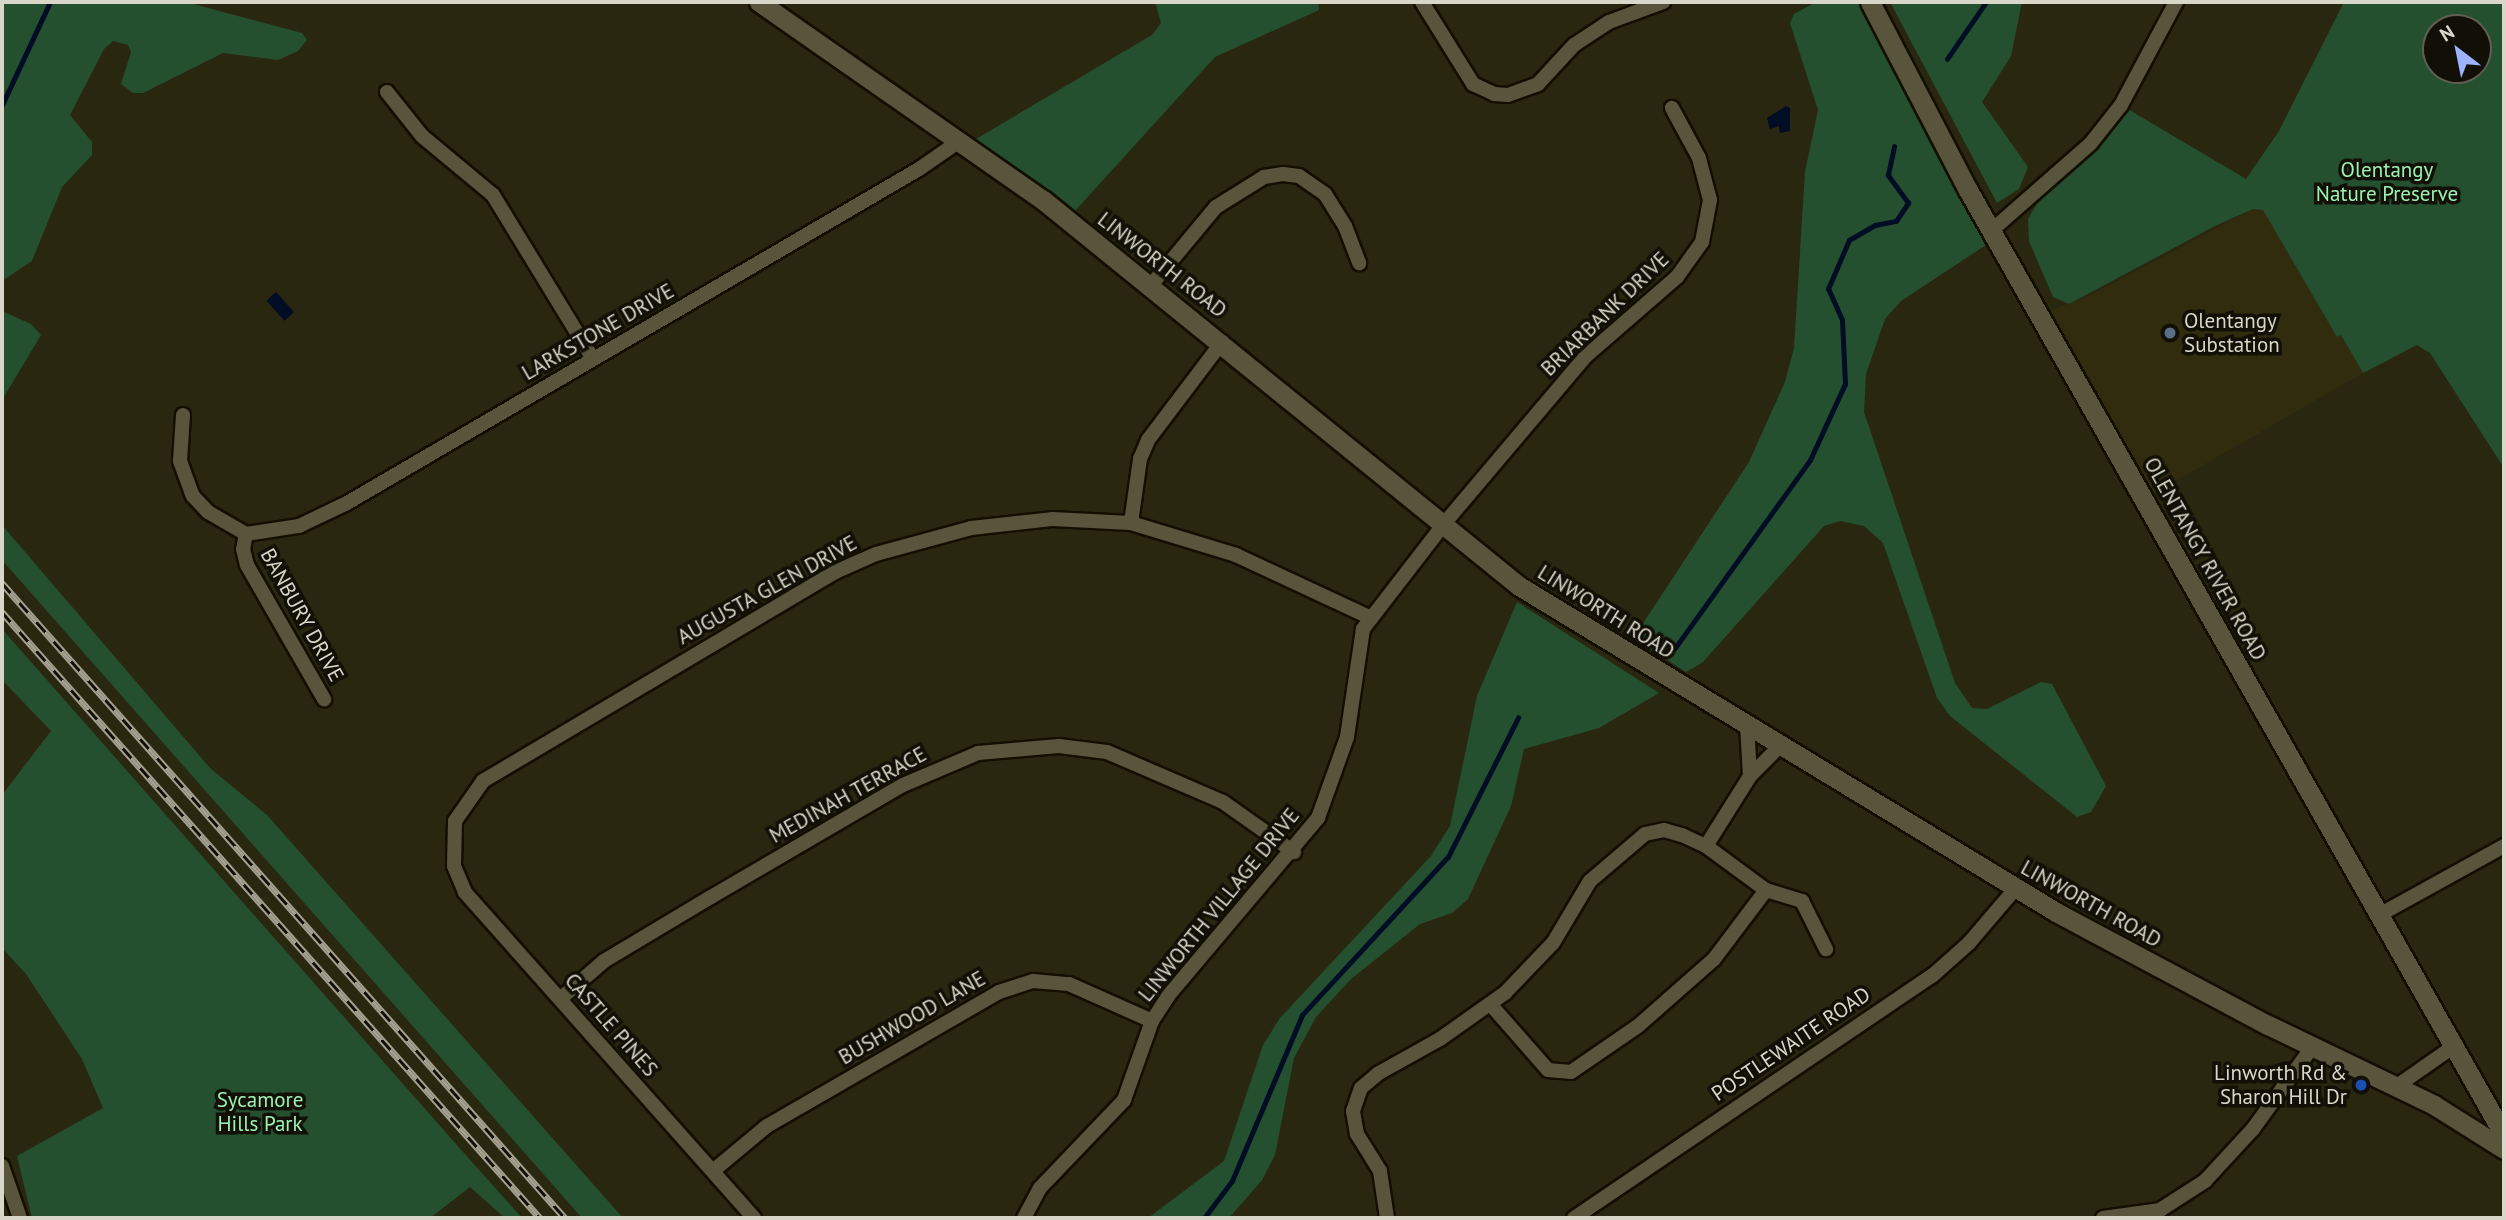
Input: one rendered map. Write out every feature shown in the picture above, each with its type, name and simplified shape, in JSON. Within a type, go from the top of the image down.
[{"type":"main road","name":"LINWORTH ROAD","points":[[759,2],[961,139],[1152,284],[1519,586],[2016,888],[2313,1046],[2397,1086],[2504,1149]]},
{"type":"main road","name":"OLENTANGY RIVER ROAD","points":[[1870,2],[1991,231],[2504,1135]]},
{"type":"street","points":[[1422,2],[1473,84],[1494,94],[1508,95],[1538,84],[1574,45],[1609,22],[1663,2]]},
{"type":"street","points":[[1991,231],[2091,143],[2121,105],[2176,2]]},
{"type":"street","points":[[387,92],[422,136],[493,195],[593,359]]},
{"type":"street","name":"BRIARBANK DRIVE","points":[[1443,524],[1586,356],[1677,277],[1702,243],[1710,200],[1699,158],[1672,108]]},
{"type":"street","name":"LARKSTONE DRIVE","points":[[246,534],[299,526],[347,503],[919,169],[961,139]]},
{"type":"street","points":[[1152,284],[1216,207],[1264,177],[1283,174],[1306,179],[1325,194],[1345,226],[1359,263]]},
{"type":"street","points":[[1131,523],[1140,459],[1148,440],[1222,342]]},
{"type":"street","name":"BANBURY DRIVE","points":[[183,415],[177,448],[193,496],[224,524],[246,534],[243,550],[247,565],[324,699]]},
{"type":"street","name":"AUGUSTA GLEN DRIVE","points":[[452,851],[455,821],[463,805],[489,776],[835,572],[928,538],[1008,521],[1131,523],[1236,555],[1371,618]]},
{"type":"street","name":"LINWORTH VILLAGE DRIVE","points":[[1024,1218],[1040,1188],[1124,1100],[1152,1020],[1185,973],[1294,852],[1318,818],[1332,787],[1347,737],[1359,642],[1371,618],[1443,524]]},
{"type":"street","points":[[1747,724],[1750,776]]},
{"type":"street","points":[[1706,846],[1750,776],[1781,745]]},
{"type":"street","name":"MEDINAH TERRACE","points":[[560,999],[604,961],[699,904],[903,785],[978,753],[1059,746],[1107,752],[1223,802],[1294,852]]},
{"type":"street","points":[[1387,1218],[1380,1171],[1357,1134],[1355,1099],[1379,1073],[1491,1005],[1553,943],[1590,881],[1645,834],[1664,830],[1706,846],[1766,890],[1802,901],[1826,949]]},
{"type":"street","points":[[2381,914],[2504,846]]},
{"type":"street","name":"CASTLE PINES","points":[[452,851],[459,880],[474,906],[754,1218]]},
{"type":"street","name":"POSTLEWAITE ROAD","points":[[1574,1218],[1932,976],[1969,943],[2016,888]]},
{"type":"street","points":[[1491,1005],[1548,1070],[1571,1072],[1638,1026],[1714,959],[1766,890]]},
{"type":"street","name":"BUSHWOOD LANE","points":[[713,1171],[767,1126],[999,992],[1033,981],[1069,984],[1152,1020]]},
{"type":"street","points":[[2103,1218],[2162,1214],[2205,1181],[2253,1129],[2313,1046]]},
{"type":"street","points":[[2397,1086],[2453,1047]]},
{"type":"street","points":[[2,1166],[20,1218]]},
{"type":"shaded area","points":[[2253,209],[2268,211],[2363,373],[2146,498],[2040,314],[2087,297]]},
{"type":"green space","points":[[2,2],[186,2],[302,33],[307,40],[298,51],[278,60],[223,53],[143,93],[133,93],[121,84],[131,52],[128,45],[113,41],[104,49],[70,115],[92,142],[92,155],[62,187],[32,261],[2,281]]},
{"type":"green space","points":[[1155,2],[1318,2],[1319,10],[1215,57],[1073,213],[976,139],[1152,35],[1161,23]]},
{"type":"green space","points":[[1816,2],[1859,2],[1986,245],[1901,301],[1885,319],[1866,374],[1864,412],[1955,683],[1972,708],[1987,709],[2041,682],[2052,684],[2106,786],[2091,812],[2077,817],[1950,716],[1937,698],[1883,543],[1864,526],[1840,521],[1824,526],[1703,662],[1686,672],[1646,646],[1636,634],[1749,462],[1785,382],[1794,348],[1805,172],[1818,110],[1790,23],[1794,14]]},
{"type":"green space","points":[[1890,2],[2022,2],[2011,56],[1982,102],[2028,167],[2019,189],[1997,203]]},
{"type":"green space","name":"Olentangy Nature Preserve","points":[[2344,2],[2504,2],[2504,468],[2430,353],[2417,345],[2363,373],[2341,335],[2337,337],[2263,210],[2253,209],[2215,226],[2069,304],[2053,297],[2029,241],[2028,219],[2050,182],[2121,105],[2246,179],[2279,131]]},
{"type":"green space","points":[[2,311],[31,324],[41,335],[2,400]]},
{"type":"green space","points":[[2,525],[210,768],[267,815],[623,1218],[582,1218],[2,560]]},
{"type":"green space","points":[[1517,602],[1659,693],[1599,728],[1524,749],[1511,806],[1468,899],[1452,913],[1420,924],[1351,979],[1316,1017],[1294,1058],[1275,1155],[1262,1180],[1229,1218],[1148,1218],[1224,1161],[1263,1045],[1280,1018],[1431,856],[1450,826],[1477,696]]},
{"type":"green space","name":"Sycamore Hills Park","points":[[2,629],[522,1218],[505,1218],[470,1187],[430,1218],[32,1218],[17,1156],[103,1108],[82,1059],[26,974],[2,948],[2,795],[51,731],[2,680]]},
{"type":"water","points":[[1786,106],[1790,108],[1790,131],[1780,133],[1779,126],[1770,129],[1767,118]]},
{"type":"water","points":[[276,292],[294,312],[284,321],[266,301]]},
{"type":"waterway","points":[[2,105],[50,2]]},
{"type":"waterway","points":[[1947,59],[1986,2]]},
{"type":"waterway","points":[[1675,648],[1810,460],[1845,384],[1842,320],[1828,289],[1849,240],[1875,225],[1896,221],[1908,203],[1888,175],[1894,147]]},
{"type":"waterway","points":[[1204,1218],[1232,1181],[1302,1015],[1448,857],[1518,718]]},
{"type":"railway","points":[[2,583],[565,1218]]},
{"type":"railway","points":[[2,612],[540,1218]]},
{"type":"place","name":"Olentangy Substation","points":[[2170,333]]},
{"type":"place","name":"Linworth Rd & Sharon Hill Dr","points":[[2361,1085]]}]
